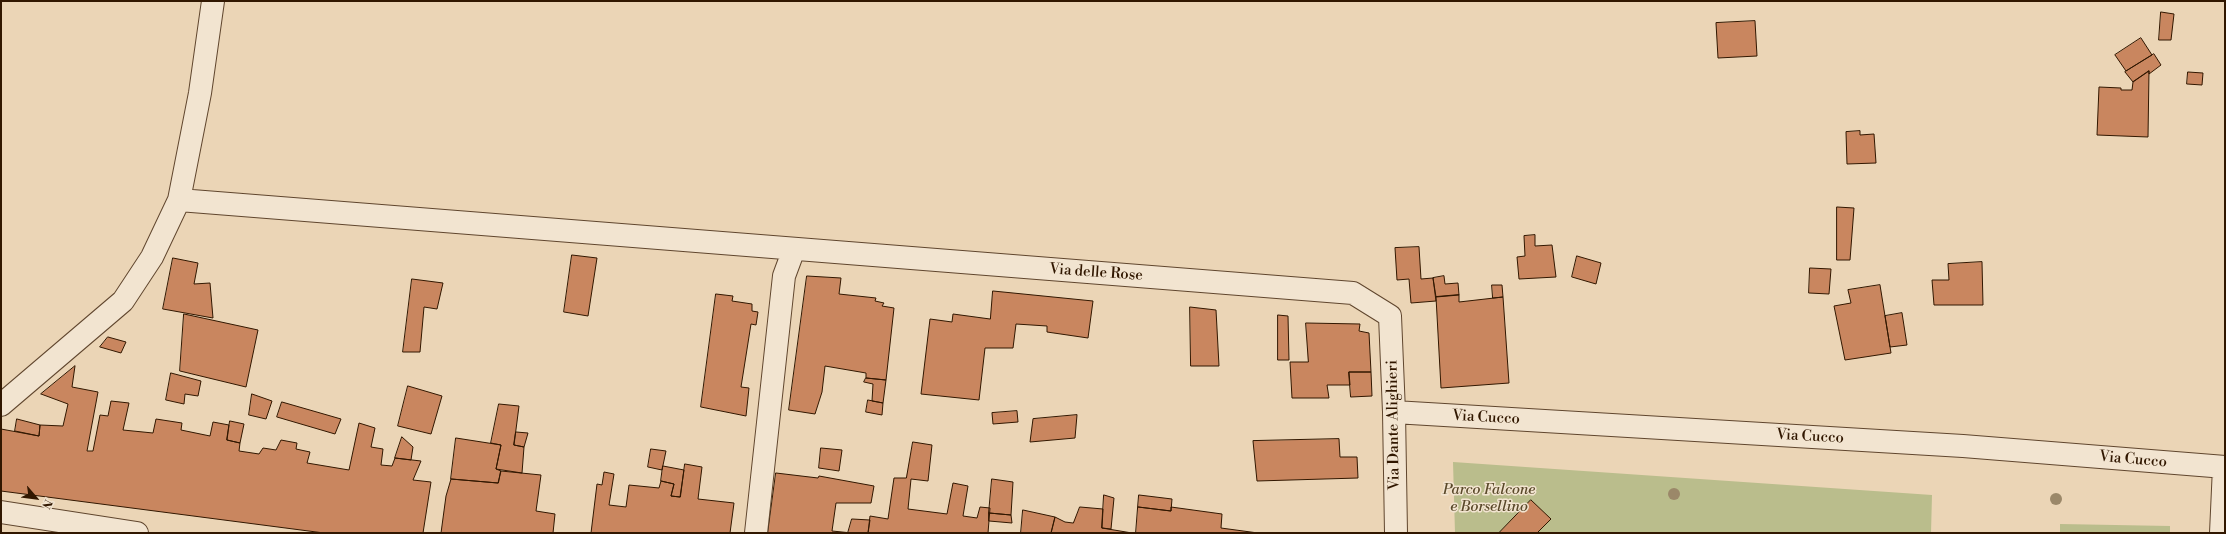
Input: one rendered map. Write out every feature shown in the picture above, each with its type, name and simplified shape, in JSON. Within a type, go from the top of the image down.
[{"type":"street","points":[[1,405],[123,301],[152,258],[179,200],[200,93],[213,1]]},
{"type":"street","name":"Via delle Rose","points":[[179,200],[1353,293],[1390,316]]},
{"type":"street","points":[[756,533],[784,276],[794,249]]},
{"type":"street","name":"Via Dante Alighieri","points":[[1390,316],[1394,412],[1396,533]]},
{"type":"street","name":"Via Cucco","points":[[1394,412],[1963,446],[2224,467]]},
{"type":"street","points":[[2222,533],[2224,467]]},
{"type":"street","points":[[1,512],[137,533]]},
{"type":"green space","name":"Parco Falcone e Borsellino","points":[[1453,462],[1932,495],[1931,533],[1455,533]]},
{"type":"green space","points":[[2060,524],[2170,526],[2170,533],[2060,533]]},
{"type":"building","points":[[2161,12],[2174,14],[2171,40],[2159,40]]},
{"type":"building","points":[[1755,21],[1757,56],[1718,58],[1716,23]]},
{"type":"building","points":[[2141,38],[2152,55],[2126,71],[2115,55]]},
{"type":"building","points":[[2154,54],[2161,65],[2149,74],[2149,71],[2133,82],[2125,72]]},
{"type":"building","points":[[2149,71],[2148,137],[2097,135],[2099,87],[2132,90],[2133,82]]},
{"type":"building","points":[[2188,72],[2203,73],[2202,85],[2187,84]]},
{"type":"building","points":[[1860,131],[1860,135],[1874,134],[1876,163],[1847,164],[1846,132]]},
{"type":"building","points":[[1837,207],[1854,208],[1850,260],[1837,260]]},
{"type":"building","points":[[1535,235],[1535,246],[1552,245],[1556,277],[1519,279],[1517,257],[1525,256],[1524,236]]},
{"type":"building","points":[[1419,247],[1421,279],[1433,278],[1436,301],[1411,303],[1409,279],[1397,280],[1395,248]]},
{"type":"building","points":[[572,255],[597,258],[588,316],[564,312]]},
{"type":"building","points":[[1577,256],[1601,263],[1596,284],[1572,277]]},
{"type":"building","points":[[173,258],[198,263],[194,284],[210,283],[213,318],[163,309]]},
{"type":"building","points":[[1982,262],[1983,305],[1934,305],[1932,280],[1949,280],[1948,264]]},
{"type":"building","points":[[1810,268],[1831,269],[1829,294],[1809,293]]},
{"type":"building","points":[[807,276],[841,278],[839,294],[876,298],[875,301],[884,303],[882,306],[894,308],[886,380],[866,378],[866,373],[825,366],[822,392],[815,414],[789,410]]},
{"type":"building","points":[[1444,276],[1445,284],[1458,283],[1459,295],[1436,297],[1433,278]]},
{"type":"building","points":[[412,279],[443,283],[437,309],[424,307],[420,352],[403,352]]},
{"type":"building","points":[[1492,285],[1502,285],[1503,297],[1493,298]]},
{"type":"building","points":[[1880,285],[1891,353],[1845,360],[1834,306],[1851,303],[1848,290]]},
{"type":"building","points":[[993,291],[1093,301],[1088,338],[1047,332],[1047,326],[1016,324],[1013,348],[985,348],[979,400],[921,394],[930,319],[952,322],[953,314],[990,319]]},
{"type":"building","points":[[716,294],[733,296],[732,301],[752,304],[752,311],[758,312],[756,325],[751,324],[741,387],[749,388],[746,416],[701,407]]},
{"type":"building","points":[[1459,295],[1459,302],[1503,297],[1509,383],[1441,388],[1436,297]]},
{"type":"building","points":[[1190,307],[1216,310],[1219,366],[1191,366]]},
{"type":"building","points":[[1902,313],[1907,345],[1890,347],[1885,316]]},
{"type":"building","points":[[184,314],[258,330],[246,387],[180,371]]},
{"type":"building","points":[[1278,315],[1288,316],[1289,360],[1278,360]]},
{"type":"building","points":[[1306,323],[1360,324],[1359,331],[1369,333],[1371,372],[1349,372],[1350,385],[1327,385],[1329,398],[1292,398],[1290,362],[1308,362]]},
{"type":"building","points":[[108,337],[126,342],[121,353],[100,347]]},
{"type":"building","points":[[75,366],[72,387],[98,392],[87,451],[93,451],[100,415],[108,416],[111,401],[129,403],[123,430],[153,433],[156,419],[182,423],[181,430],[210,436],[213,422],[229,425],[227,440],[240,443],[239,451],[259,454],[263,448],[276,450],[281,440],[297,443],[296,449],[310,452],[307,463],[349,470],[359,423],[375,428],[371,447],[383,449],[381,465],[392,466],[395,458],[421,461],[413,480],[431,482],[423,533],[324,533],[1,491],[1,429],[39,436],[40,425],[63,426],[68,404],[41,394]]},
{"type":"building","points":[[1349,372],[1371,372],[1372,396],[1351,397]]},
{"type":"building","points":[[171,373],[201,381],[198,396],[185,394],[184,404],[166,400]]},
{"type":"building","points":[[866,378],[886,380],[883,403],[872,401],[873,384],[864,382]]},
{"type":"building","points":[[408,386],[442,396],[431,434],[398,426]]},
{"type":"building","points":[[252,394],[272,401],[266,419],[249,415]]},
{"type":"building","points":[[868,400],[883,403],[882,415],[866,412]]},
{"type":"building","points":[[282,402],[341,419],[335,434],[277,417]]},
{"type":"building","points":[[499,404],[519,406],[514,445],[524,447],[522,473],[496,469],[501,445],[491,443]]},
{"type":"building","points":[[1017,411],[1018,422],[993,424],[992,413]]},
{"type":"building","points":[[1077,415],[1075,438],[1030,442],[1033,419]]},
{"type":"building","points":[[17,419],[40,425],[39,436],[15,431]]},
{"type":"building","points":[[230,421],[244,424],[240,443],[227,440]]},
{"type":"building","points":[[516,432],[528,433],[524,447],[514,445]]},
{"type":"building","points":[[402,437],[413,447],[411,460],[395,458]]},
{"type":"building","points":[[456,438],[501,445],[496,469],[501,471],[498,483],[451,479]]},
{"type":"building","points":[[1339,439],[1340,457],[1357,457],[1358,478],[1257,481],[1253,441]]},
{"type":"building","points":[[913,442],[932,445],[928,481],[911,479],[908,509],[947,514],[953,483],[968,486],[963,516],[977,518],[980,507],[990,508],[988,533],[868,533],[870,516],[888,519],[894,478],[906,478]]},
{"type":"building","points":[[821,448],[842,450],[839,471],[819,468]]},
{"type":"building","points":[[651,449],[666,451],[662,470],[648,467]]},
{"type":"building","points":[[685,464],[702,467],[698,499],[734,503],[730,533],[591,533],[597,484],[602,485],[604,472],[614,474],[609,505],[626,507],[629,485],[659,488],[661,481],[674,484],[671,496],[680,497]]},
{"type":"building","points":[[663,466],[684,470],[680,497],[671,496],[674,484],[661,481]]},
{"type":"building","points":[[501,471],[541,475],[536,511],[555,514],[553,533],[441,533],[446,496],[451,479],[498,483]]},
{"type":"building","points":[[776,473],[818,478],[819,476],[874,486],[871,503],[836,503],[832,531],[852,533],[768,533]]},
{"type":"building","points":[[992,479],[1013,482],[1011,515],[989,513]]},
{"type":"building","points":[[1104,495],[1114,498],[1111,529],[1102,528]]},
{"type":"building","points":[[1139,495],[1172,499],[1171,511],[1138,507]]},
{"type":"building","points":[[1531,500],[1551,519],[1537,533],[1499,533]]},
{"type":"building","points":[[1080,507],[1103,509],[1102,528],[1132,533],[1051,533],[1055,517],[1065,522],[1073,523]]},
{"type":"building","points":[[1138,507],[1171,511],[1171,507],[1222,514],[1221,528],[1258,533],[1136,533]]},
{"type":"building","points":[[1023,510],[1055,517],[1051,533],[1021,533]]},
{"type":"building","points":[[989,513],[1011,515],[1012,523],[989,521]]},
{"type":"building","points":[[852,519],[870,520],[868,533],[848,533]]}]
